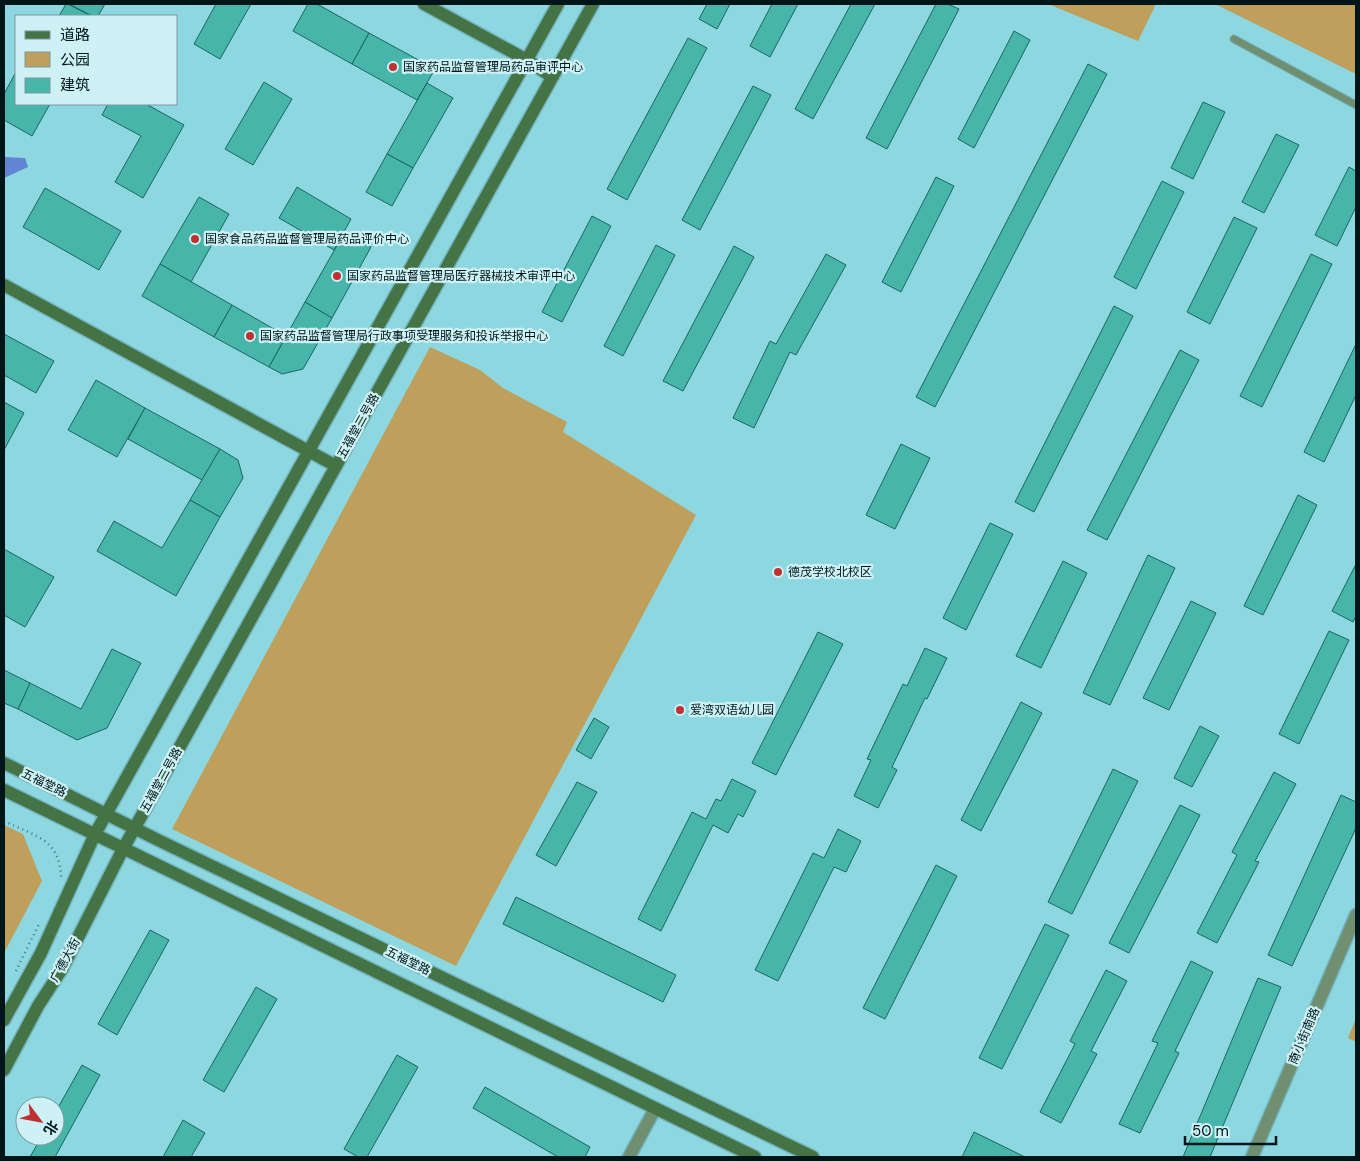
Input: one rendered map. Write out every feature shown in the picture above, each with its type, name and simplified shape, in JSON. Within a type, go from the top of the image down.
[{"type":"main road","points":[[424,4],[527,60],[552,77]]},
{"type":"main road","points":[[95,834],[558,4]]},
{"type":"main road","name":"五福堂二号路","points":[[124,849],[593,4]]},
{"type":"main road","points":[[4,285],[336,466]]},
{"type":"main road","name":"五福堂路","points":[[4,764],[134,829],[813,1157]]},
{"type":"main road","name":"五福堂路","points":[[4,790],[755,1157]]},
{"type":"main road","name":"广德大街","points":[[4,1020],[40,953],[95,834]]},
{"type":"main road","name":"广德大街","points":[[4,1070],[38,1006],[62,969],[124,849]]},
{"type":"street","name":"南小街南路","points":[[1252,1157],[1356,915]]},
{"type":"street","points":[[629,1157],[655,1109]]},
{"type":"lane","points":[[1234,39],[1356,105]]},
{"type":"path","points":[[4,821],[50,844],[61,864],[62,885]]},
{"type":"path","points":[[15,973],[44,915]]},
{"type":"green space","points":[[1048,4],[1156,4],[1138,41]]},
{"type":"green space","points":[[1215,4],[1356,4],[1356,74]]},
{"type":"green space","points":[[430,347],[480,370],[503,388],[567,422],[563,432],[696,515],[456,966],[172,829]]},
{"type":"green space","points":[[4,825],[23,834],[42,881],[4,953]]},
{"type":"green space","points":[[1356,1018],[1356,1042],[1348,1038]]},
{"type":"water","points":[[4,157],[25,158],[28,167],[4,178]]},
{"type":"building","points":[[66,4],[68,4],[89,15],[60,15]]},
{"type":"building","points":[[69,4],[105,4],[99,15],[90,15]]},
{"type":"building","points":[[216,4],[251,4],[220,59],[194,44]]},
{"type":"building","points":[[308,4],[317,4],[369,33],[352,64],[293,31]]},
{"type":"building","points":[[707,4],[730,4],[717,29],[699,19]]},
{"type":"building","points":[[772,4],[798,4],[770,57],[750,46]]},
{"type":"building","points":[[851,4],[875,4],[813,119],[795,109]]},
{"type":"building","points":[[936,4],[948,4],[959,9],[887,149],[866,138]]},
{"type":"building","points":[[1014,31],[1030,40],[974,148],[958,139]]},
{"type":"building","name":"国家药品监督管理局药品审评中心","points":[[369,33],[435,69],[417,100],[352,64]]},
{"type":"building","points":[[688,38],[707,48],[627,200],[607,189]]},
{"type":"building","points":[[1088,64],[1107,74],[935,407],[916,397]]},
{"type":"building","points":[[15,74],[15,105],[49,105],[32,136],[4,120],[4,94]]},
{"type":"building","points":[[264,82],[292,99],[253,165],[225,149]]},
{"type":"building","points":[[427,83],[453,98],[413,168],[387,154]]},
{"type":"building","points":[[753,86],[771,95],[700,230],[682,220]]},
{"type":"building","points":[[1203,102],[1225,112],[1193,179],[1171,168]]},
{"type":"building","points":[[107,105],[148,105],[184,125],[143,198],[115,182],[141,136],[102,115]]},
{"type":"building","points":[[1276,134],[1299,145],[1264,213],[1242,202]]},
{"type":"building","points":[[387,154],[413,168],[392,206],[366,192]]},
{"type":"building","points":[[1349,167],[1356,171],[1356,207],[1337,246],[1315,235]]},
{"type":"building","points":[[936,177],[954,186],[901,292],[882,282]]},
{"type":"building","points":[[1162,181],[1184,192],[1136,289],[1114,277]]},
{"type":"building","points":[[297,187],[351,219],[334,250],[279,218]]},
{"type":"building","points":[[45,188],[121,231],[99,270],[23,227]]},
{"type":"building","name":"国家食品药品监督管理局药品评价中心","points":[[199,197],[229,214],[191,282],[160,264]]},
{"type":"building","points":[[592,216],[611,226],[562,322],[542,312]]},
{"type":"building","points":[[1234,217],[1257,228],[1210,324],[1187,312]]},
{"type":"building","name":"国家药品监督管理局医疗器械技术审评中心","points":[[344,233],[371,247],[332,318],[305,302]]},
{"type":"building","points":[[656,245],[675,255],[623,356],[604,346]]},
{"type":"building","points":[[734,246],[754,257],[683,391],[663,381]]},
{"type":"building","points":[[826,254],[846,265],[796,355],[790,352],[754,428],[733,418],[770,341],[776,344]]},
{"type":"building","points":[[1311,254],[1332,264],[1262,407],[1240,396]]},
{"type":"building","points":[[160,264],[232,305],[214,337],[142,296]]},
{"type":"building","points":[[305,302],[332,318],[303,369],[282,374],[269,367]]},
{"type":"building","name":"国家药品监督管理局行政事项受理服务和投诉举报中心","points":[[232,305],[286,336],[269,367],[214,337]]},
{"type":"building","points":[[1114,306],[1133,316],[1034,512],[1015,502]]},
{"type":"building","points":[[4,334],[54,361],[36,393],[4,375]]},
{"type":"building","points":[[1356,344],[1356,395],[1324,462],[1304,452]]},
{"type":"building","points":[[1180,350],[1199,360],[1107,540],[1087,530]]},
{"type":"building","points":[[96,380],[145,408],[117,457],[68,430]]},
{"type":"building","points":[[4,402],[24,413],[4,450]]},
{"type":"building","points":[[145,408],[220,449],[202,480],[128,439]]},
{"type":"building","points":[[901,444],[930,458],[895,529],[866,515]]},
{"type":"building","points":[[220,449],[238,460],[243,478],[220,517],[190,500]]},
{"type":"building","points":[[1298,495],[1317,505],[1263,615],[1244,606]]},
{"type":"building","points":[[190,500],[220,517],[176,596],[97,551],[114,521],[162,548]]},
{"type":"building","points":[[990,523],[1013,534],[966,630],[943,618]]},
{"type":"building","points":[[4,549],[54,577],[25,627],[4,615]]},
{"type":"building","points":[[1148,555],[1175,568],[1110,705],[1083,693]]},
{"type":"building","points":[[1063,561],[1087,573],[1041,668],[1016,656]]},
{"type":"building","points":[[1356,564],[1356,616],[1353,622],[1332,611]]},
{"type":"building","points":[[1191,601],[1216,613],[1169,710],[1143,698]]},
{"type":"building","points":[[1329,631],[1349,640],[1299,744],[1279,734]]},
{"type":"building","points":[[818,632],[843,644],[776,775],[752,763]]},
{"type":"building","points":[[925,648],[947,658],[927,699],[925,698],[892,767],[897,770],[878,808],[854,796],[871,760],[867,759],[903,684],[907,686]]},
{"type":"building","points":[[112,649],[141,663],[107,728],[77,740],[18,709],[30,683],[81,709]]},
{"type":"building","points":[[4,670],[30,683],[18,709],[4,703]]},
{"type":"building","points":[[1021,702],[1042,713],[981,831],[961,820]]},
{"type":"building","points":[[594,718],[609,727],[591,759],[576,750]]},
{"type":"building","points":[[1200,726],[1219,736],[1192,787],[1174,778]]},
{"type":"building","points":[[1113,769],[1138,781],[1072,914],[1048,902]]},
{"type":"building","points":[[1274,772],[1296,784],[1255,861],[1259,862],[1217,943],[1197,933],[1237,855],[1232,852]]},
{"type":"building","points":[[732,779],[756,791],[743,817],[738,814],[728,833],[713,825],[661,931],[638,919],[692,812],[706,819],[716,799],[721,801]]},
{"type":"building","points":[[577,782],[597,792],[556,866],[536,855]]},
{"type":"building","points":[[1341,795],[1356,802],[1356,828],[1292,966],[1268,955]]},
{"type":"building","points":[[1180,805],[1200,815],[1129,953],[1109,943]]},
{"type":"building","points":[[838,829],[861,841],[846,872],[834,867],[778,981],[755,970],[813,853],[824,858]]},
{"type":"building","points":[[936,865],[957,876],[885,1019],[863,1008]]},
{"type":"building","points":[[516,897],[676,975],[663,1002],[503,924]]},
{"type":"building","points":[[1045,924],[1069,935],[1002,1069],[979,1058]]},
{"type":"building","points":[[150,930],[169,940],[117,1035],[98,1024]]},
{"type":"building","points":[[1191,961],[1213,972],[1175,1051],[1179,1053],[1140,1133],[1119,1124],[1158,1043],[1152,1041]]},
{"type":"building","points":[[1106,970],[1127,981],[1091,1051],[1097,1054],[1061,1123],[1040,1112],[1075,1044],[1070,1041]]},
{"type":"building","points":[[1258,978],[1281,987],[1210,1157],[1183,1157]]},
{"type":"building","points":[[256,987],[277,999],[224,1092],[203,1080]]},
{"type":"building","points":[[397,1055],[418,1067],[367,1157],[358,1157],[344,1149]]},
{"type":"building","points":[[82,1065],[100,1075],[65,1139],[65,1096]]},
{"type":"building","points":[[485,1087],[590,1147],[585,1157],[558,1157],[473,1108]]},
{"type":"building","points":[[183,1120],[205,1133],[191,1157],[163,1157]]},
{"type":"building","points":[[974,1132],[1025,1157],[962,1157]]},
{"type":"building","points":[[36,1146],[61,1146],[55,1157],[30,1157]]},
{"type":"place","name":"国家药品监督管理局药品审评中心","points":[[393,67]]},
{"type":"place","name":"国家食品药品监督管理局药品评价中心","points":[[195,239]]},
{"type":"place","name":"国家药品监督管理局医疗器械技术审评中心","points":[[337,276]]},
{"type":"place","name":"国家药品监督管理局行政事项受理服务和投诉举报中心","points":[[250,336]]},
{"type":"place","name":"德茂学校北校区","points":[[778,572]]},
{"type":"place","name":"爱湾双语幼儿园","points":[[680,710]]}]
